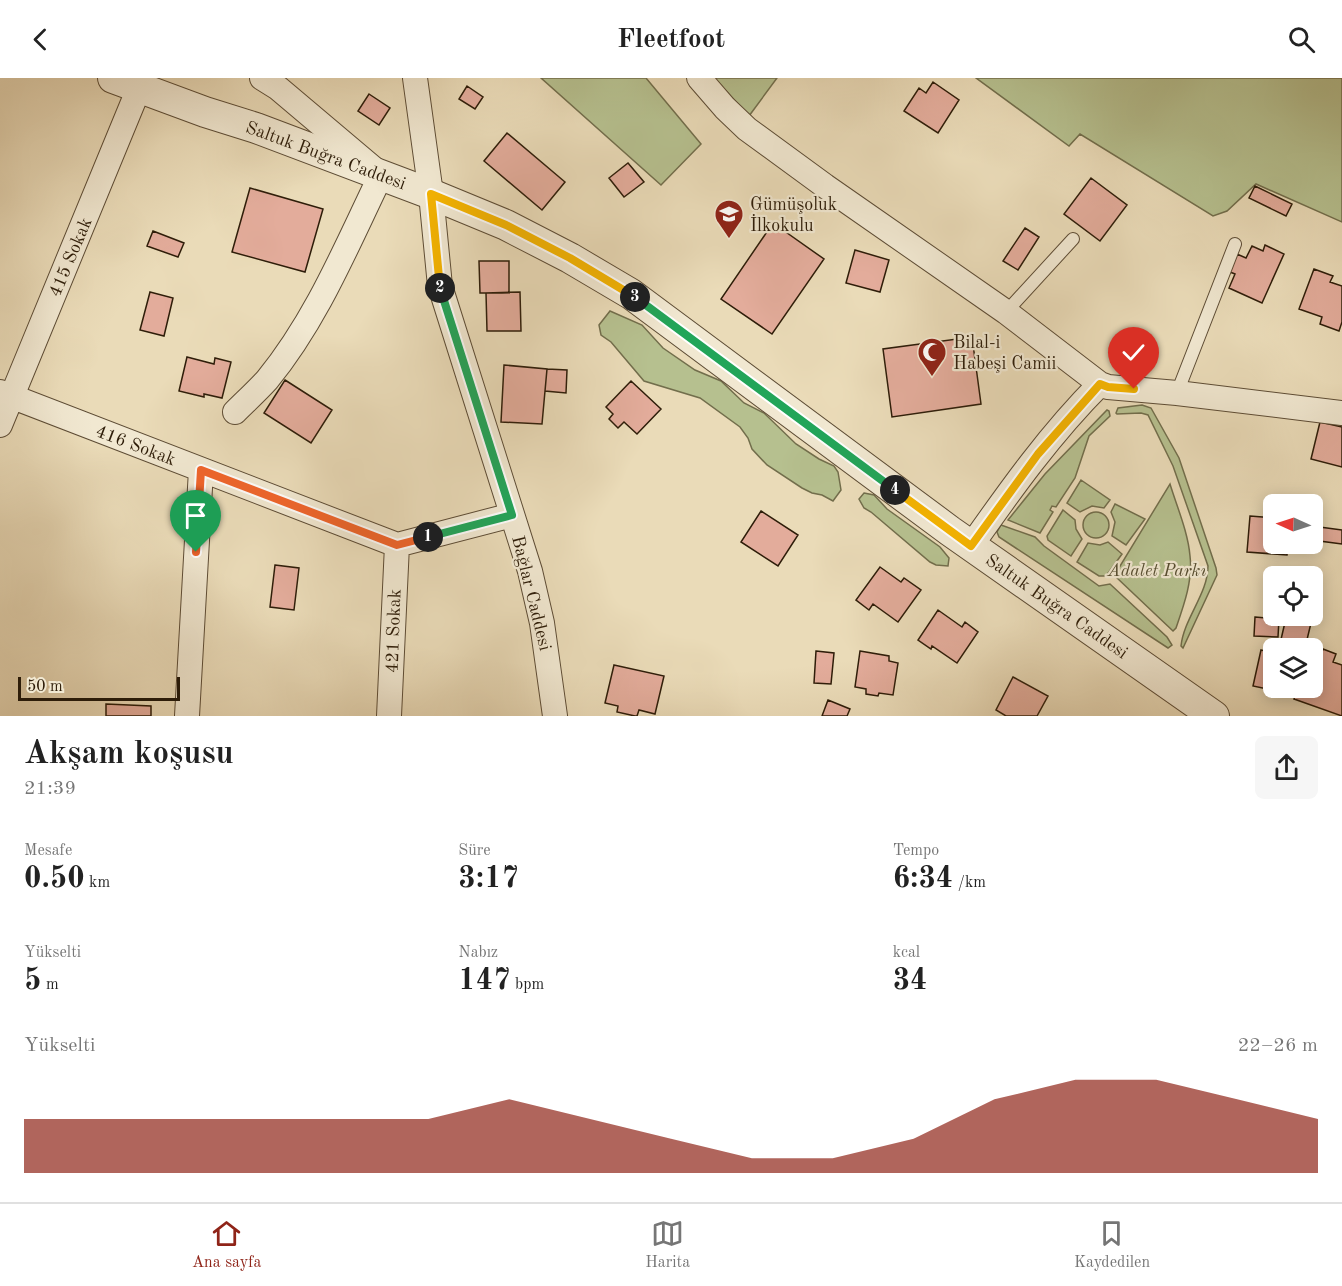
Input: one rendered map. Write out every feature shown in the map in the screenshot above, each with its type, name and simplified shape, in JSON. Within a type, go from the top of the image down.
[{"type":"street","points":[[234,412],[266,381],[299,335],[325,291],[381,175],[278,88],[262,78]]},
{"type":"street","name":"Bağlar Caddesi","points":[[415,78],[431,194],[440,286],[530,570],[542,623],[555,716]]},
{"type":"street","points":[[699,78],[747,129],[1006,312],[1100,384],[1108,387],[1342,413]]},
{"type":"street","name":"Saltuk Buğra Caddesi","points":[[126,83],[256,128],[431,194],[506,225],[570,258],[631,294],[1196,711]]},
{"type":"street","name":"415 Sokak","points":[[0,425],[6,394],[126,83]]},
{"type":"street","points":[[971,546],[1038,454],[1100,384]]},
{"type":"street","name":"416 Sokak","points":[[6,394],[397,545]]},
{"type":"street","points":[[187,716],[201,470]]},
{"type":"street","points":[[397,545],[512,515]]},
{"type":"street","name":"421 Sokak","points":[[389,716],[397,545]]},
{"type":"lane","points":[[1006,312],[1073,239]]},
{"type":"lane","points":[[1177,393],[1235,244]]},
{"type":"green space","points":[[541,78],[646,78],[701,144],[661,185]]},
{"type":"green space","points":[[714,78],[777,78],[749,116]]},
{"type":"green space","points":[[976,78],[1342,78],[1342,222],[1256,184],[1227,211],[1213,216],[1080,134],[1069,146]]},
{"type":"green space","points":[[610,311],[642,325],[663,348],[695,370],[721,381],[744,403],[764,413],[796,444],[834,466],[838,472],[841,490],[833,501],[802,488],[767,465],[752,449],[740,427],[700,398],[644,381],[611,342],[601,335],[599,325]]},
{"type":"green space","points":[[1142,405],[1151,408],[1179,458],[1216,568],[1217,575],[1183,648],[1181,646],[1186,626],[1204,586],[1208,566],[1173,466],[1148,415],[1116,413],[1118,408]]},
{"type":"green space","points":[[1107,410],[1110,416],[1089,436],[1075,478],[1056,507],[1052,506],[1050,510],[1053,512],[1040,533],[1008,520],[1045,474]]},
{"type":"green space","points":[[1081,480],[1110,500],[1104,508],[1092,506],[1080,512],[1067,503]]},
{"type":"green space","name":"Adalet Parkı","points":[[1170,484],[1187,538],[1191,565],[1185,601],[1173,631],[1116,577],[1117,571]]},
{"type":"green space","points":[[864,493],[874,495],[887,509],[940,547],[949,558],[948,566],[930,562],[864,508],[859,499]]},
{"type":"green space","points":[[1115,504],[1145,519],[1126,545],[1112,536],[1115,522],[1111,512]]},
{"type":"green space","points":[[1063,510],[1075,520],[1076,529],[1082,539],[1071,556],[1048,540],[1047,536]]},
{"type":"green space","points":[[1096,512],[1105,516],[1109,525],[1105,534],[1096,538],[1087,534],[1083,525],[1087,516]]},
{"type":"green space","points":[[1001,525],[1035,537],[1099,586],[1110,584],[1167,637],[1172,645],[1168,648],[999,537],[997,532]]},
{"type":"green space","points":[[1108,542],[1122,554],[1106,576],[1099,576],[1077,562],[1088,543],[1100,545]]},
{"type":"building","points":[[933,82],[959,100],[938,133],[904,111],[919,88],[926,93]]},
{"type":"building","points":[[467,86],[483,97],[475,109],[459,99]]},
{"type":"building","points":[[369,94],[390,108],[379,125],[358,111]]},
{"type":"building","points":[[507,133],[565,182],[542,210],[484,161]]},
{"type":"building","points":[[628,163],[644,182],[624,197],[609,178]]},
{"type":"building","points":[[1091,178],[1127,205],[1100,241],[1064,214]]},
{"type":"building","points":[[1255,186],[1292,204],[1286,216],[1249,198]]},
{"type":"building","points":[[250,188],[323,209],[305,272],[232,252]]},
{"type":"building","points":[[773,223],[824,259],[772,334],[721,299]]},
{"type":"building","points":[[1025,228],[1039,237],[1018,270],[1003,261]]},
{"type":"building","points":[[153,231],[184,243],[178,257],[147,246]]},
{"type":"building","points":[[1265,245],[1284,254],[1262,303],[1229,288],[1235,274],[1230,272],[1237,254],[1246,258],[1252,246],[1263,251]]},
{"type":"building","points":[[855,250],[889,260],[880,292],[846,283]]},
{"type":"building","points":[[479,261],[509,261],[509,293],[480,293]]},
{"type":"building","points":[[1314,269],[1333,276],[1330,282],[1342,286],[1342,322],[1339,331],[1320,324],[1322,317],[1299,309]]},
{"type":"building","points":[[150,292],[173,298],[164,336],[140,330]]},
{"type":"building","points":[[520,292],[521,331],[487,331],[486,293]]},
{"type":"building","name":"Bilal-i Habeşi Camii","points":[[972,337],[981,404],[892,417],[883,349]]},
{"type":"building","points":[[187,357],[214,364],[215,358],[231,362],[222,398],[204,394],[204,397],[179,391]]},
{"type":"building","points":[[504,365],[547,369],[542,424],[501,422]]},
{"type":"building","points":[[547,369],[567,370],[566,393],[545,391]]},
{"type":"building","points":[[285,380],[332,410],[311,443],[264,413]]},
{"type":"building","points":[[631,381],[661,409],[637,434],[624,422],[618,428],[609,419],[613,414],[606,407]]},
{"type":"building","points":[[1320,422],[1342,427],[1342,467],[1311,459]]},
{"type":"building","points":[[761,511],[798,535],[778,566],[741,542]]},
{"type":"building","points":[[1250,516],[1263,517],[1263,553],[1247,552]]},
{"type":"building","points":[[1323,527],[1342,530],[1342,544],[1323,541]]},
{"type":"building","points":[[275,565],[299,568],[294,610],[270,607]]},
{"type":"building","points":[[880,567],[901,582],[904,578],[921,590],[898,622],[873,604],[869,610],[856,600]]},
{"type":"building","points":[[938,610],[962,627],[965,622],[978,632],[957,663],[932,646],[931,649],[918,640]]},
{"type":"building","points":[[1255,617],[1263,618],[1263,626],[1279,626],[1278,637],[1254,636]]},
{"type":"building","points":[[1284,626],[1310,626],[1307,638],[1281,638]]},
{"type":"building","points":[[1323,649],[1336,654],[1333,662],[1342,665],[1342,716],[1294,699],[1323,698]]},
{"type":"building","points":[[1261,650],[1263,650],[1263,688],[1253,686]]},
{"type":"building","points":[[816,651],[834,653],[831,684],[814,683]]},
{"type":"building","points":[[860,651],[889,656],[889,661],[898,663],[893,695],[866,694],[866,689],[855,687]]},
{"type":"building","points":[[614,665],[664,676],[655,714],[639,710],[635,716],[617,712],[618,706],[605,703]]},
{"type":"building","points":[[1013,677],[1048,696],[1037,716],[1006,716],[996,710]]},
{"type":"building","points":[[828,700],[850,709],[847,716],[822,716]]},
{"type":"building","points":[[106,704],[151,706],[151,716],[106,716]]},
{"type":"place","name":"Gümüşoluk İlkokulu","points":[[729,240]]},
{"type":"place","name":"Bilal-i Habeşi Camii","points":[[932,378]]},
{"type":"route","points":[[196,552],[201,470],[397,545],[512,515],[440,286],[431,194],[506,225],[570,258],[631,294],[971,546],[1038,454],[1076,408],[1100,384],[1108,387],[1134,389]]}]
